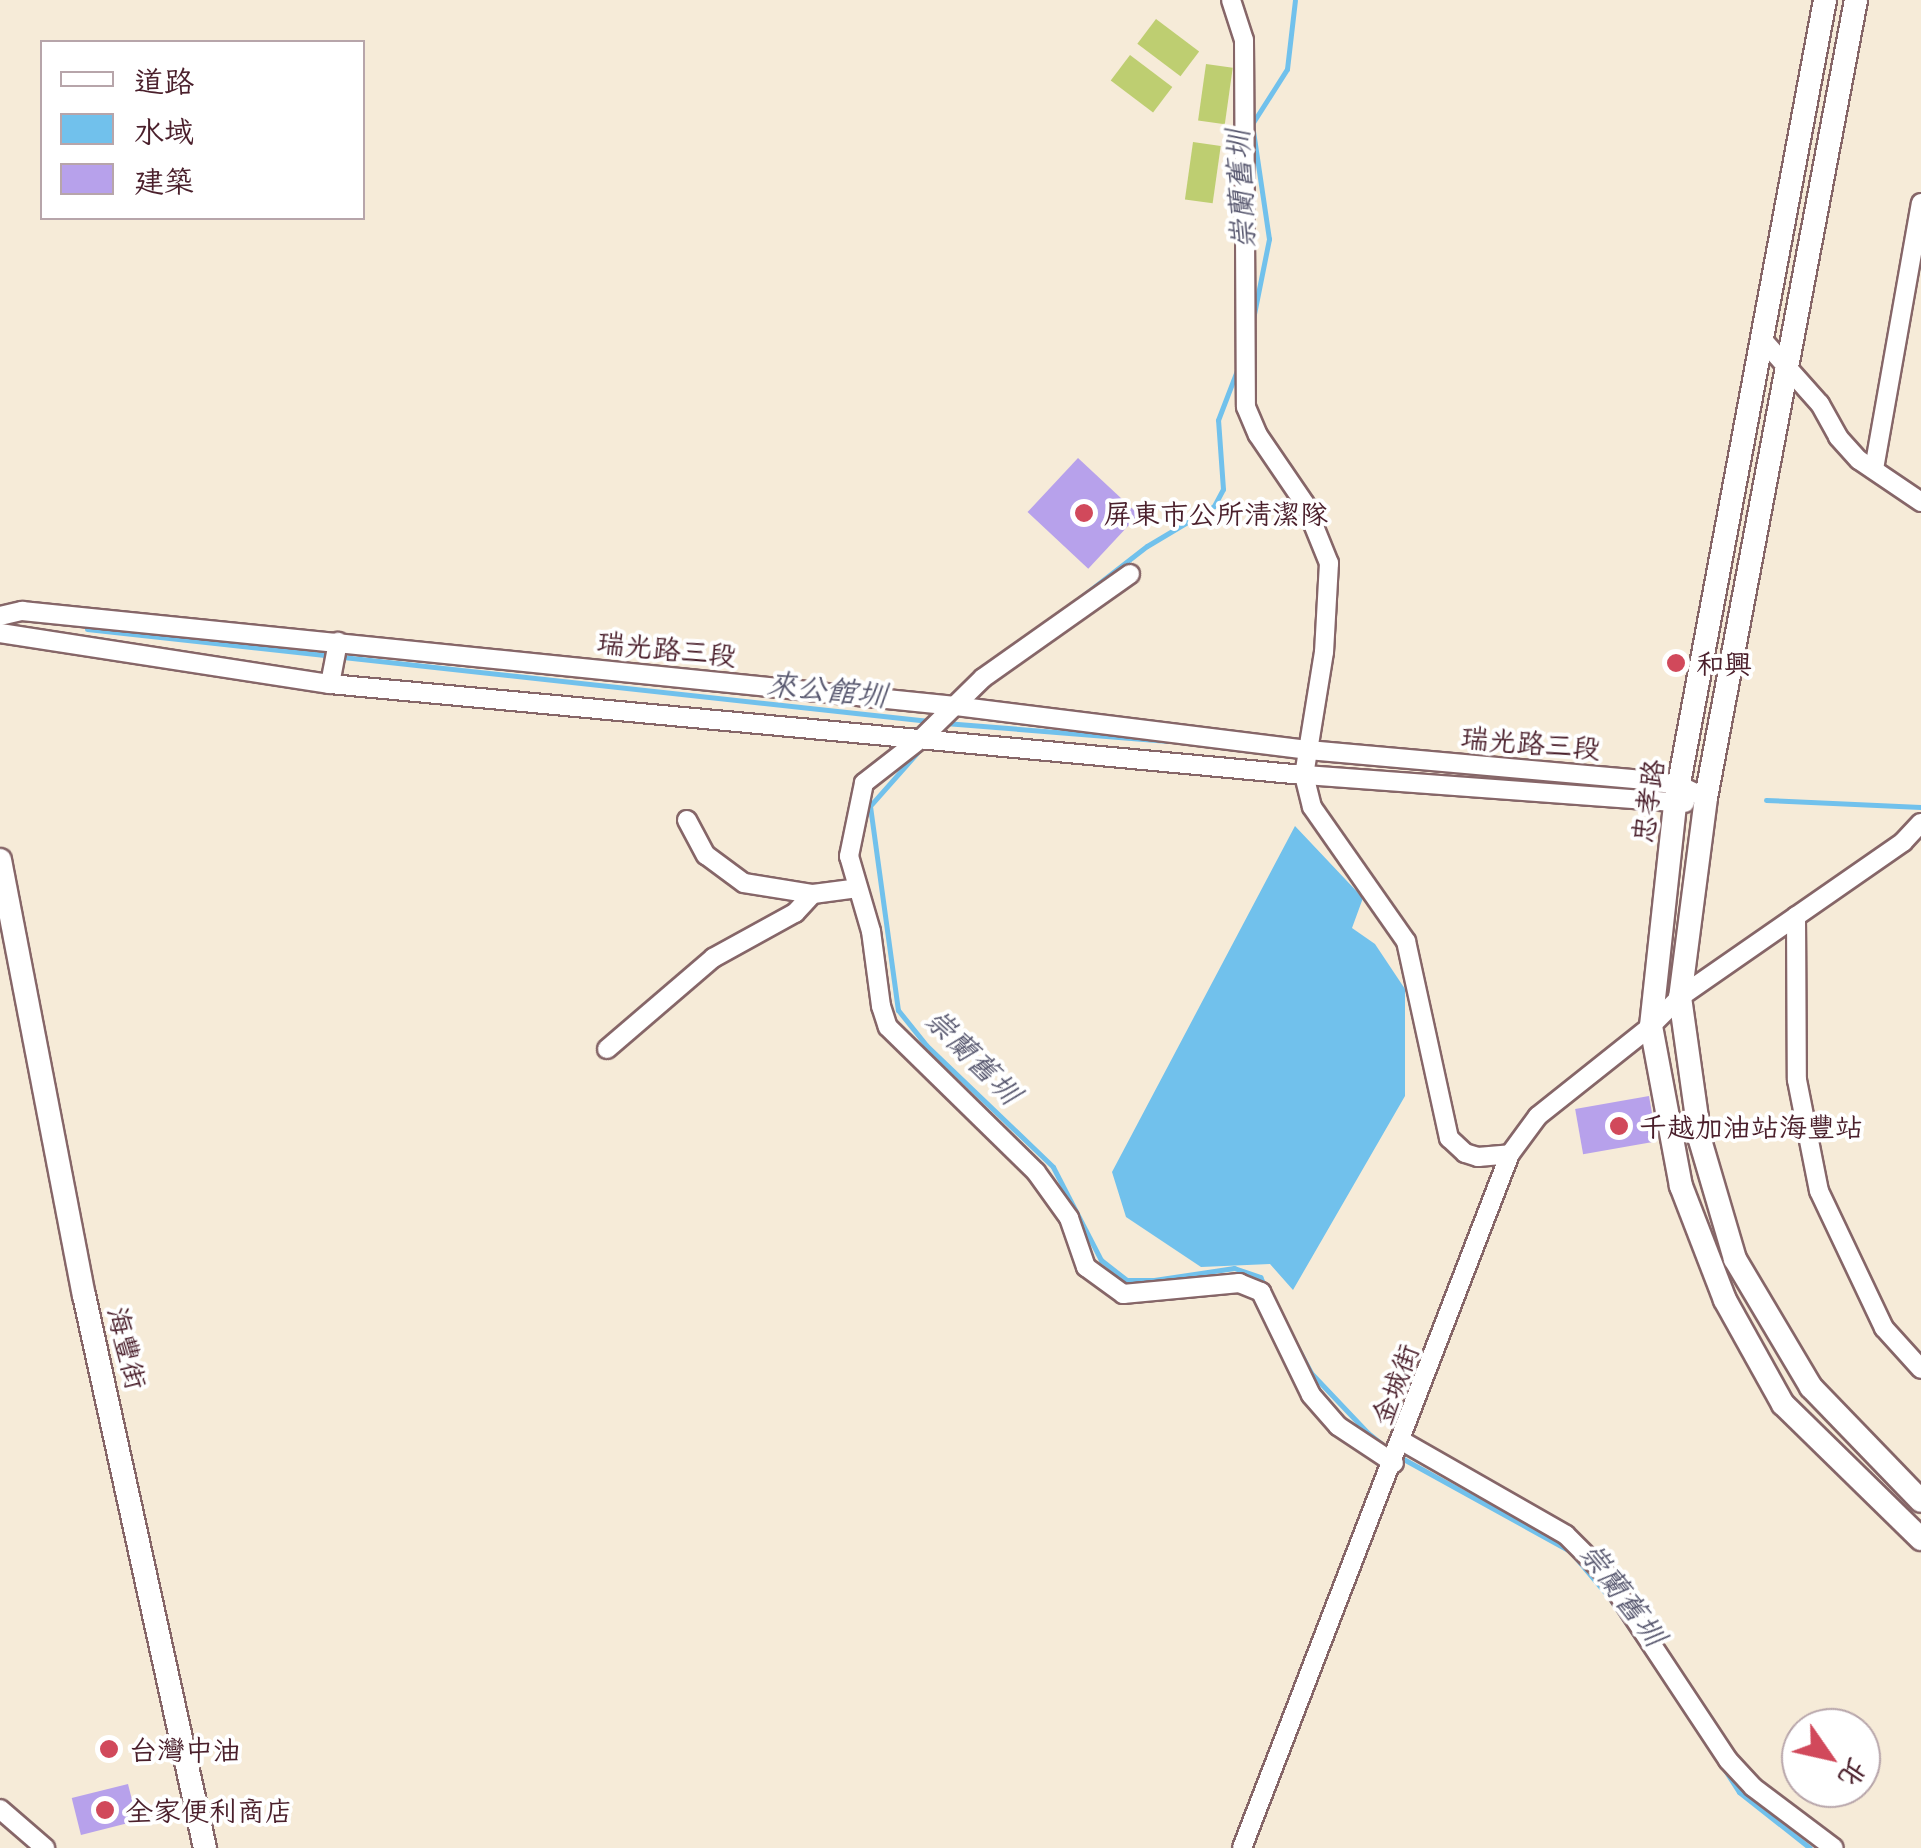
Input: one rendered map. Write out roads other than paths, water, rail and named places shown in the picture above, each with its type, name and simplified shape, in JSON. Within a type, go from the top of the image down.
[{"type":"main road","name":"忠孝路","points":[[1825,0],[1677,795],[1651,1026],[1681,1186],[1725,1300],[1783,1404],[1921,1540]]},
{"type":"main road","points":[[1856,0],[1706,798],[1680,997],[1700,1140],[1735,1259],[1811,1387],[1921,1501]]},
{"type":"main road","points":[[1816,49],[1847,53]]},
{"type":"main road","name":"海豐街","points":[[0,860],[84,1295],[205,1848]]},
{"type":"street","points":[[1231,0],[1244,40],[1246,406],[1258,435],[1305,504],[1328,563],[1324,652],[1304,774],[1312,807],[1406,941],[1448,1138],[1465,1153],[1478,1157],[1510,1154]]},
{"type":"street","points":[[1874,469],[1921,202]]},
{"type":"street","points":[[1762,339],[1820,404],[1838,436],[1874,469],[1921,502]]},
{"type":"street","points":[[1130,574],[983,678],[924,737],[864,783],[848,856],[871,931],[888,1027],[1036,1172],[1069,1218],[1086,1267],[1123,1294],[1239,1283],[1261,1292],[1312,1396],[1338,1426],[1394,1463]]},
{"type":"street","name":"瑞光路三段","points":[[0,616],[22,611],[955,706],[1706,798]]},
{"type":"street","name":"瑞光路三段","points":[[0,633],[330,684],[1304,774],[1677,795]]},
{"type":"street","points":[[330,684],[338,642]]},
{"type":"street","points":[[687,820],[706,856],[744,883],[813,894],[858,888]]},
{"type":"street","name":"金城街","points":[[1242,1848],[1394,1463],[1510,1154],[1538,1116],[1651,1026],[1680,997],[1912,839],[1921,824]]},
{"type":"street","points":[[607,1049],[713,958],[796,913],[813,894]]},
{"type":"street","points":[[1796,916],[1797,1080],[1819,1191],[1884,1328],[1921,1369]]},
{"type":"street","points":[[1402,1441],[1566,1535],[1605,1574],[1728,1760],[1753,1787],[1834,1848]]},
{"type":"street","points":[[0,1809],[45,1848]]},
{"type":"water","points":[[1295,826],[1363,898],[1352,928],[1375,944],[1405,989],[1405,1096],[1293,1290],[1270,1264],[1201,1267],[1126,1217],[1112,1172]]},
{"type":"waterway","name":"崇蘭舊圳","points":[[1252,324],[1269,239],[1252,124],[1287,69],[1295,0]]},
{"type":"waterway","name":"崇蘭舊圳","points":[[1067,608],[1147,546],[1214,506],[1223,489],[1218,420],[1238,368]]},
{"type":"waterway","name":"來公館圳","points":[[87,629],[929,721]]},
{"type":"waterway","name":"來公館圳","points":[[945,723],[1168,741]]},
{"type":"waterway","name":"崇蘭舊圳","points":[[923,746],[870,806],[898,1010],[926,1045],[1053,1167],[1101,1260],[1127,1280],[1154,1280],[1234,1268],[1260,1277],[1311,1373],[1389,1450]]},
{"type":"waterway","name":"來公館圳","points":[[1766,800],[1921,807]]},
{"type":"waterway","name":"崇蘭舊圳","points":[[1398,1456],[1570,1551],[1609,1597],[1696,1727]]},
{"type":"waterway","name":"崇蘭舊圳","points":[[1719,1761],[1739,1792],[1810,1848]]},
{"type":"place","name":"屏東市公所清潔隊","points":[[1084,513]]},
{"type":"place","name":"和興","points":[[1676,663]]},
{"type":"place","name":"千越加油站海豐站","points":[[1619,1126]]},
{"type":"place","name":"台灣中油","points":[[109,1749]]},
{"type":"place","name":"全家便利商店","points":[[105,1810]]}]
